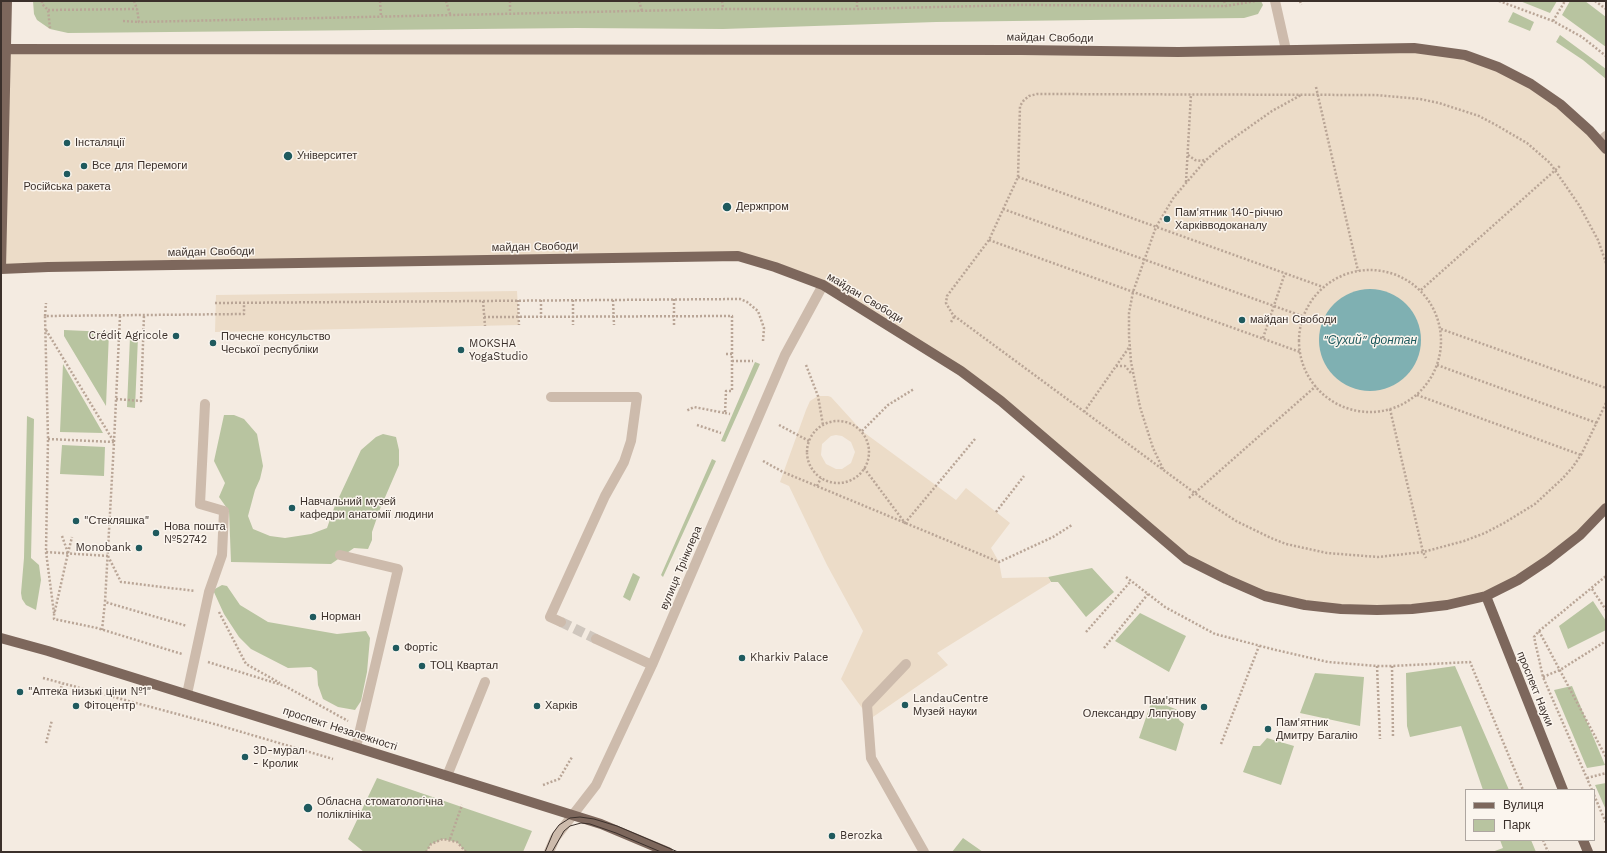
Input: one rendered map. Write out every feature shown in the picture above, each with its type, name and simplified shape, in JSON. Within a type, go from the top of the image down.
[{"type":"main road","points":[[1,268],[4,49],[7,1]]},
{"type":"main road","name":"майдан Свободи","points":[[4,49],[1013,50],[1178,52],[1414,48],[1465,55],[1498,67],[1531,84],[1560,104],[1604,142]]},
{"type":"main road","name":"майдан Свободи","points":[[1,268],[48,266],[738,256],[775,266],[823,286],[961,371],[1001,401],[1186,559],[1265,596],[1304,605],[1341,609],[1412,609],[1447,605],[1486,596],[1518,580],[1548,560],[1580,535],[1605,510]]},
{"type":"main road","name":"проспект Науки","points":[[1486,596],[1563,789]]},
{"type":"main road","name":"проспект Незалежності","points":[[1,638],[187,694],[601,824],[668,852]]},
{"type":"main road","points":[[1583,841],[1588,852]]},
{"type":"street","points":[[1275,1],[1286,50]]},
{"type":"street","name":"вулиця Трінклера","points":[[549,852],[555,838],[596,785],[652,665],[785,355],[823,286]]},
{"type":"street","points":[[551,397],[637,397],[631,441],[624,462],[605,496],[550,617],[560,622]]},
{"type":"street","points":[[187,694],[209,592],[222,555],[224,511],[200,504],[205,404]]},
{"type":"street","points":[[340,555],[398,569],[356,747]]},
{"type":"street","points":[[596,639],[652,665]]},
{"type":"street","points":[[906,664],[867,705],[871,758],[924,852]]},
{"type":"street","points":[[447,776],[485,682]]},
{"type":"path","points":[[42,1],[42,4],[48,10],[50,28]]},
{"type":"path","points":[[134,1],[139,22]]},
{"type":"path","points":[[380,1],[381,16]]},
{"type":"path","points":[[446,1],[450,14]]},
{"type":"path","points":[[510,1],[510,13]]},
{"type":"path","points":[[639,1],[642,11]]},
{"type":"path","points":[[722,1],[722,9]]},
{"type":"path","points":[[857,1],[857,9]]},
{"type":"path","points":[[975,1],[975,6]]},
{"type":"path","points":[[1224,1],[1226,6]]},
{"type":"path","points":[[123,21],[139,22],[722,9],[857,9],[975,6],[1226,6],[1256,1]]},
{"type":"path","points":[[1300,1],[1301,5]]},
{"type":"path","points":[[1499,1],[1507,2],[1553,21],[1582,37],[1606,56]]},
{"type":"path","points":[[1553,21],[1565,1]]},
{"type":"path","points":[[1595,1],[1606,9]]},
{"type":"path","points":[[48,10],[137,9]]},
{"type":"path","points":[[1316,87],[1358,271]]},
{"type":"path","points":[[1606,263],[1598,240],[1579,205],[1550,163],[1527,143],[1479,116],[1460,109],[1432,101],[1376,95],[1037,94],[1029,96],[1020,106],[1018,177],[1004,209],[989,240],[946,296],[946,303],[954,317],[1194,493],[1236,521],[1271,538],[1299,547],[1328,553],[1370,557],[1399,556],[1445,547],[1485,533],[1535,504],[1562,479],[1581,455],[1606,403]]},
{"type":"path","points":[[1186,182],[1191,94]]},
{"type":"path","points":[[1163,470],[1146,429],[1133,375],[1129,313],[1133,292],[1156,227],[1170,203],[1186,182],[1208,158],[1272,110],[1301,95]]},
{"type":"path","points":[[1021,96],[1024,100]]},
{"type":"path","points":[[1188,154],[1191,159],[1198,161],[1208,158]]},
{"type":"path","points":[[1421,290],[1560,165]]},
{"type":"path","points":[[1018,177],[1323,287]]},
{"type":"path","points":[[1004,209],[1302,316]]},
{"type":"path","points":[[989,240],[1300,352]]},
{"type":"path","points":[[1367,269],[1382,270],[1395,273],[1406,278],[1421,290],[1431,305],[1440,324],[1442,351],[1432,378],[1412,399],[1400,406],[1390,409],[1358,412],[1333,401],[1316,386],[1306,370],[1300,352],[1299,328],[1302,316],[1308,304],[1323,287],[1340,276],[1358,271],[1367,269]]},
{"type":"path","points":[[1263,338],[1284,273]]},
{"type":"path","points":[[674,299],[674,326]]},
{"type":"path","points":[[215,303],[740,299],[747,302],[758,311],[761,316],[764,328],[763,341]]},
{"type":"path","points":[[518,300],[519,325]]},
{"type":"path","points":[[541,300],[541,316]]},
{"type":"path","points":[[573,300],[573,325]]},
{"type":"path","points":[[613,300],[614,325]]},
{"type":"path","points":[[483,301],[485,326]]},
{"type":"path","points":[[46,303],[44,316],[48,440],[46,552],[54,619],[102,630],[285,686],[361,728]]},
{"type":"path","points":[[44,316],[244,314],[244,303]]},
{"type":"path","points":[[102,630],[108,556],[120,316]]},
{"type":"path","points":[[116,399],[140,401],[144,316]]},
{"type":"path","points":[[484,316],[732,316],[732,391],[726,391],[725,413]]},
{"type":"path","points":[[951,322],[954,317]]},
{"type":"path","points":[[45,328],[114,442]]},
{"type":"path","points":[[1441,329],[1606,388]]},
{"type":"path","points":[[1084,412],[1130,345]]},
{"type":"path","points":[[726,354],[732,354]]},
{"type":"path","points":[[732,361],[753,361]]},
{"type":"path","points":[[806,364],[818,396],[823,425]]},
{"type":"path","points":[[1437,365],[1596,423]]},
{"type":"path","points":[[1115,366],[1125,366],[1133,375]]},
{"type":"path","points":[[1189,498],[1316,386]]},
{"type":"path","points":[[862,431],[888,405],[914,389]]},
{"type":"path","points":[[1417,395],[1581,455]]},
{"type":"path","points":[[686,410],[694,407],[730,414]]},
{"type":"path","points":[[1390,409],[1423,552],[1426,558]]},
{"type":"path","points":[[833,422],[844,422],[853,425],[862,431],[869,450],[868,460],[858,476],[850,481],[840,483],[830,482],[821,478],[808,462],[807,451],[809,441],[815,432],[823,425],[833,422]]},
{"type":"path","points":[[779,425],[809,441]]},
{"type":"path","points":[[697,426],[722,433]]},
{"type":"path","points":[[905,523],[975,439]]},
{"type":"path","points":[[48,440],[114,442]]},
{"type":"path","points":[[763,461],[817,486],[999,562],[1053,537],[1072,524]]},
{"type":"path","points":[[864,468],[905,523]]},
{"type":"path","points":[[996,512],[1024,476]]},
{"type":"path","points":[[817,486],[821,478]]},
{"type":"path","points":[[62,536],[68,554]]},
{"type":"path","points":[[54,615],[72,537]]},
{"type":"path","points":[[46,552],[108,556]]},
{"type":"path","points":[[1592,789],[1543,677],[1534,637],[1539,631],[1606,576]]},
{"type":"path","points":[[1126,578],[1165,607],[1215,634],[1259,646],[1328,662],[1378,666],[1470,662],[1523,789]]},
{"type":"path","points":[[1086,632],[1131,581]]},
{"type":"path","points":[[1592,588],[1606,610]]},
{"type":"path","points":[[1104,648],[1148,594]]},
{"type":"path","points":[[105,602],[194,628]]},
{"type":"path","points":[[1539,631],[1606,757]]},
{"type":"path","points":[[1543,677],[1560,670],[1606,641]]},
{"type":"path","points":[[1222,744],[1259,646]]},
{"type":"path","points":[[1378,666],[1380,739]]},
{"type":"path","points":[[1392,666],[1393,738]]},
{"type":"path","points":[[44,678],[218,725],[333,759]]},
{"type":"path","points":[[59,696],[62,684]]},
{"type":"path","points":[[46,743],[52,720]]},
{"type":"path","points":[[543,785],[559,779],[572,757]]},
{"type":"path","points":[[1587,778],[1606,773]]},
{"type":"path","points":[[1595,797],[1606,823]]},
{"type":"path","points":[[450,839],[462,805]]},
{"type":"path","points":[[426,852],[431,844],[443,839],[450,839],[457,842],[466,852]]},
{"type":"path","points":[[1544,841],[1548,852]]},
{"type":"green space","points":[[33,1],[1261,1],[1263,5],[1258,14],[1244,18],[936,22],[723,29],[577,28],[68,33],[50,29],[37,20],[34,14]]},
{"type":"green space","points":[[1520,1],[1557,1],[1550,13]]},
{"type":"green space","points":[[1570,1],[1585,1],[1606,17],[1606,47],[1562,15]]},
{"type":"green space","points":[[1513,12],[1534,22],[1530,31],[1508,22]]},
{"type":"green space","points":[[1560,35],[1606,69],[1606,79],[1583,60],[1556,42]]},
{"type":"green space","points":[[64,330],[109,332],[106,406],[64,336]]},
{"type":"green space","points":[[130,337],[138,337],[135,408],[127,407]]},
{"type":"green space","points":[[755,362],[760,364],[725,442],[721,441]]},
{"type":"green space","points":[[63,364],[103,433],[60,432]]},
{"type":"green space","points":[[224,415],[234,415],[244,419],[257,434],[263,466],[248,516],[253,529],[270,536],[285,538],[311,534],[327,528],[334,508],[361,450],[376,437],[383,434],[396,437],[399,450],[399,465],[380,509],[372,532],[372,540],[368,549],[354,548],[331,564],[231,562],[229,511],[219,497],[225,483],[214,461]]},
{"type":"green space","points":[[27,416],[34,419],[31,558],[39,565],[41,580],[36,610],[26,605],[22,599],[21,593],[24,558]]},
{"type":"green space","points":[[62,445],[105,447],[104,476],[60,474]]},
{"type":"green space","points":[[712,459],[716,461],[663,577],[661,575]]},
{"type":"green space","points":[[1092,568],[1114,592],[1086,617],[1058,582],[1051,582],[1048,577]]},
{"type":"green space","points":[[633,573],[640,577],[630,601],[623,597]]},
{"type":"green space","points":[[222,585],[227,586],[240,605],[268,622],[337,634],[366,631],[370,638],[367,672],[361,701],[355,710],[338,707],[323,699],[318,685],[317,671],[311,667],[288,668],[251,649],[239,637],[224,614],[213,590]]},
{"type":"green space","points":[[1593,601],[1606,621],[1606,630],[1568,649],[1559,626]]},
{"type":"green space","points":[[1140,613],[1186,636],[1169,672],[1115,641]]},
{"type":"green space","points":[[1455,666],[1509,789],[1483,789],[1461,726],[1410,737],[1407,726],[1406,673]]},
{"type":"green space","points":[[1315,673],[1364,677],[1360,726],[1300,713]]},
{"type":"green space","points":[[1572,686],[1605,765],[1587,768],[1554,690]]},
{"type":"green space","points":[[1152,700],[1178,710],[1179,720],[1184,724],[1176,751],[1139,738]]},
{"type":"green space","points":[[1267,738],[1294,746],[1281,785],[1243,772],[1253,746],[1260,746]]},
{"type":"green space","points":[[377,778],[532,831],[523,852],[364,852],[348,839]]},
{"type":"green space","points":[[1606,783],[1606,810],[1595,785]]},
{"type":"green space","points":[[963,838],[983,852],[952,852]]},
{"type":"green space","points":[[1500,841],[1531,841],[1536,852],[1492,852],[1503,848]]},
{"type":"shaded area","name":"майдан Свободи","points":[[1414,48],[1465,55],[1531,84],[1606,149],[1606,508],[1580,535],[1486,596],[1377,610],[1265,596],[1186,559],[1001,401],[823,285],[738,256],[1,269],[6,49]]},
{"type":"shaded area","points":[[517,291],[519,325],[215,332],[216,295]]},
{"type":"shaded area","points":[[818,396],[831,397],[862,431],[956,500],[966,488],[1010,523],[991,548],[999,562],[1002,578],[1048,577],[1051,582],[937,653],[948,665],[870,719],[841,679],[863,631],[827,565],[789,486],[780,482],[810,401]],"holes":[[[831,436],[842,436],[851,442],[855,452],[851,463],[842,469],[836,469],[826,464],[821,455],[822,444]]]},
{"type":"shaded area","points":[[443,839],[457,842],[466,852],[426,852],[431,844]]},
{"type":"water","name":"\"Сухий\" фонтан","points":[[1370,289],[1380,290],[1399,297],[1413,311],[1420,330],[1420,350],[1413,369],[1399,383],[1380,390],[1370,391],[1360,390],[1341,383],[1327,369],[1320,350],[1319,340],[1320,330],[1327,311],[1341,297],[1360,290]]},
{"type":"tunnel","points":[[561,622],[596,639]]},
{"type":"tram line","points":[[545,852],[553,833],[559,825],[570,818],[580,817],[594,819],[617,826],[678,852]]},
{"type":"tram line","points":[[552,852],[564,831],[570,826],[581,823],[590,824],[616,833],[661,852]]},
{"type":"place","name":"Інсталяції","points":[[67,143]]},
{"type":"place","name":"Університет","points":[[288,156]]},
{"type":"place","name":"Все для Перемоги","points":[[84,166]]},
{"type":"place","name":"Російська ракета","points":[[67,174]]},
{"type":"place","name":"Держпром","points":[[727,207]]},
{"type":"place","name":"Пам'ятник 140-річчю Харківводоканалу","points":[[1167,219]]},
{"type":"place","name":"майдан Свободи","points":[[1242,320]]},
{"type":"place","name":"Crédit Agricole","points":[[176,336]]},
{"type":"place","name":"Почесне консульство Чеської республіки","points":[[213,343]]},
{"type":"place","name":"MOKSHA YogaStudio","points":[[461,350]]},
{"type":"place","name":"Навчальний музей кафедри анатомії людини","points":[[292,508]]},
{"type":"place","name":"\"Стекляшка\"","points":[[76,521]]},
{"type":"place","name":"Нова пошта №52742","points":[[156,533]]},
{"type":"place","name":"Monobank","points":[[139,548]]},
{"type":"place","name":"Норман","points":[[313,617]]},
{"type":"place","name":"Фортiс","points":[[396,648]]},
{"type":"place","name":"Kharkiv Palace","points":[[742,658]]},
{"type":"place","name":"ТОЦ Квартал","points":[[422,666]]},
{"type":"place","name":"\"Аптека низькі ціни №1\"","points":[[20,692]]},
{"type":"place","name":"LandauCentre Музей науки","points":[[905,705]]},
{"type":"place","name":"Фітоцентр","points":[[76,706]]},
{"type":"place","name":"Харків","points":[[537,706]]},
{"type":"place","name":"Пам'ятник Олександру Ляпунову","points":[[1204,707]]},
{"type":"place","name":"Пам'ятник Дмитру Багалію","points":[[1268,729]]},
{"type":"place","name":"3D-мурал - Кролик","points":[[245,757]]},
{"type":"place","name":"Обласна стоматологічна поліклініка","points":[[308,808]]},
{"type":"place","name":"Berozka","points":[[832,836]]}]
